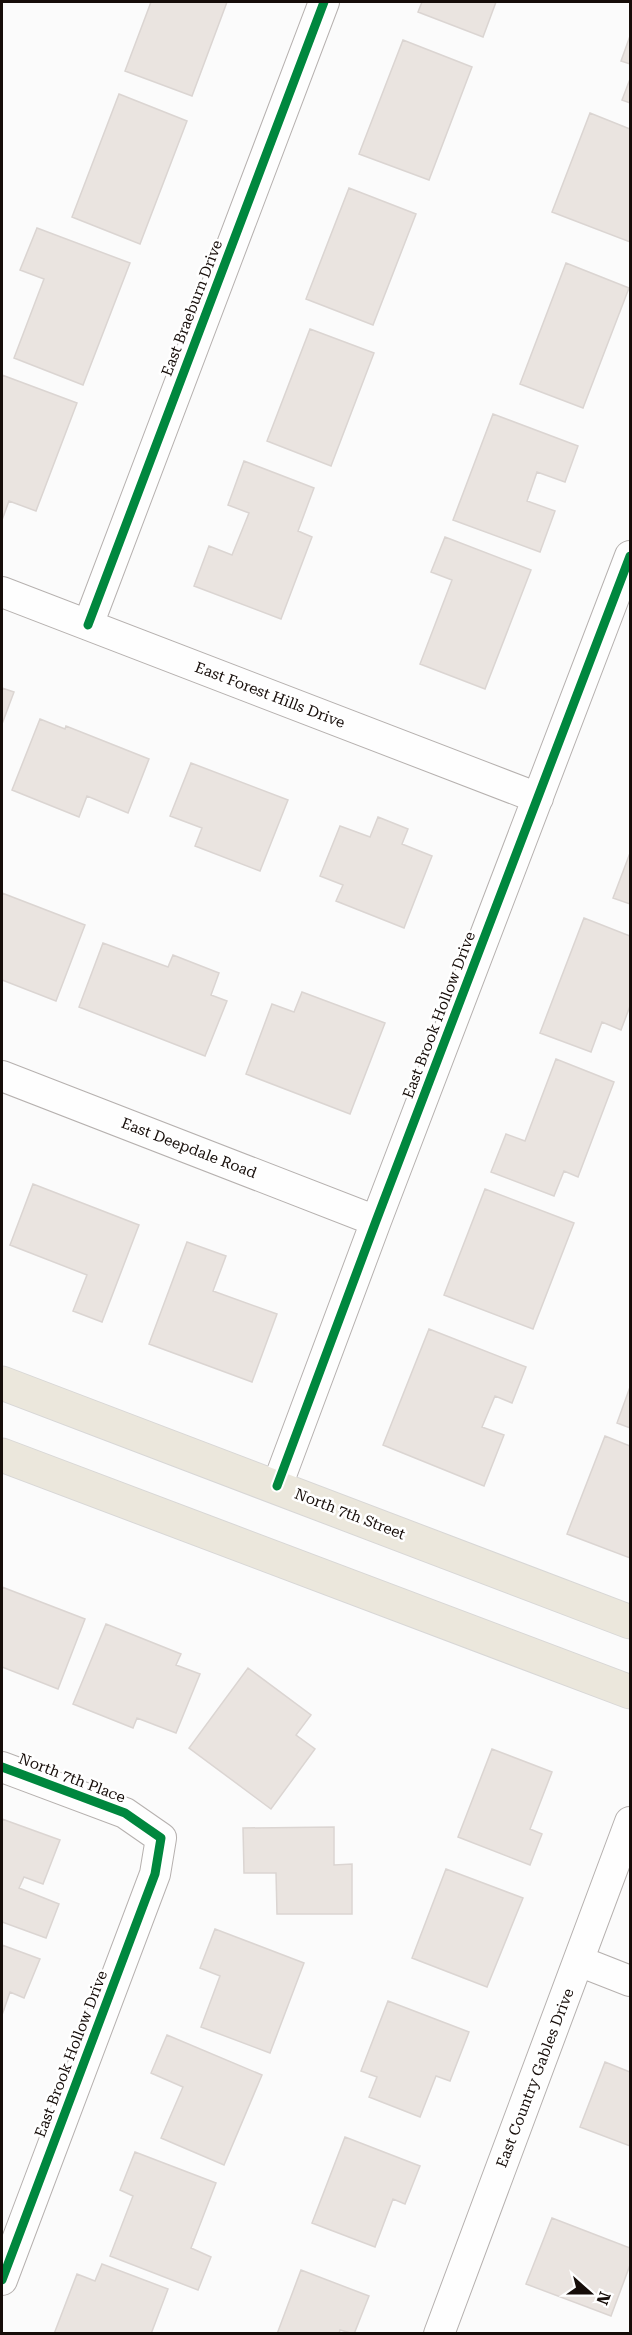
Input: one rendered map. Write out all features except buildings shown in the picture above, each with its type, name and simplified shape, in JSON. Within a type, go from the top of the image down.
[{"type":"main road","name":"North 7th Street","points":[[2,1383],[630,1622]]},
{"type":"main road","points":[[2,1455],[630,1692]]},
{"type":"street","name":"East Braeburn Drive","points":[[88,625],[324,2]]},
{"type":"street","name":"East Brook Hollow Drive","points":[[277,1486],[630,556]]},
{"type":"street","name":"East Forest Hills Drive","points":[[2,592],[538,798]]},
{"type":"street","name":"East Deepdale Road","points":[[2,1076],[376,1221]]},
{"type":"street","name":"North 7th Place","points":[[2,1767],[125,1813],[161,1838]]},
{"type":"street","name":"East Country Gables Drive","points":[[439,2334],[630,1822]]},
{"type":"street","name":"East Brook Hollow Drive","points":[[2,2280],[155,1874],[161,1838]]},
{"type":"street","points":[[579,1961],[630,1981]]},
{"type":"cycle path","points":[[88,625],[324,2]]},
{"type":"cycle path","points":[[277,1486],[630,556]]},
{"type":"cycle path","points":[[2,1767],[125,1813],[161,1838],[155,1874],[2,2280]]}]
